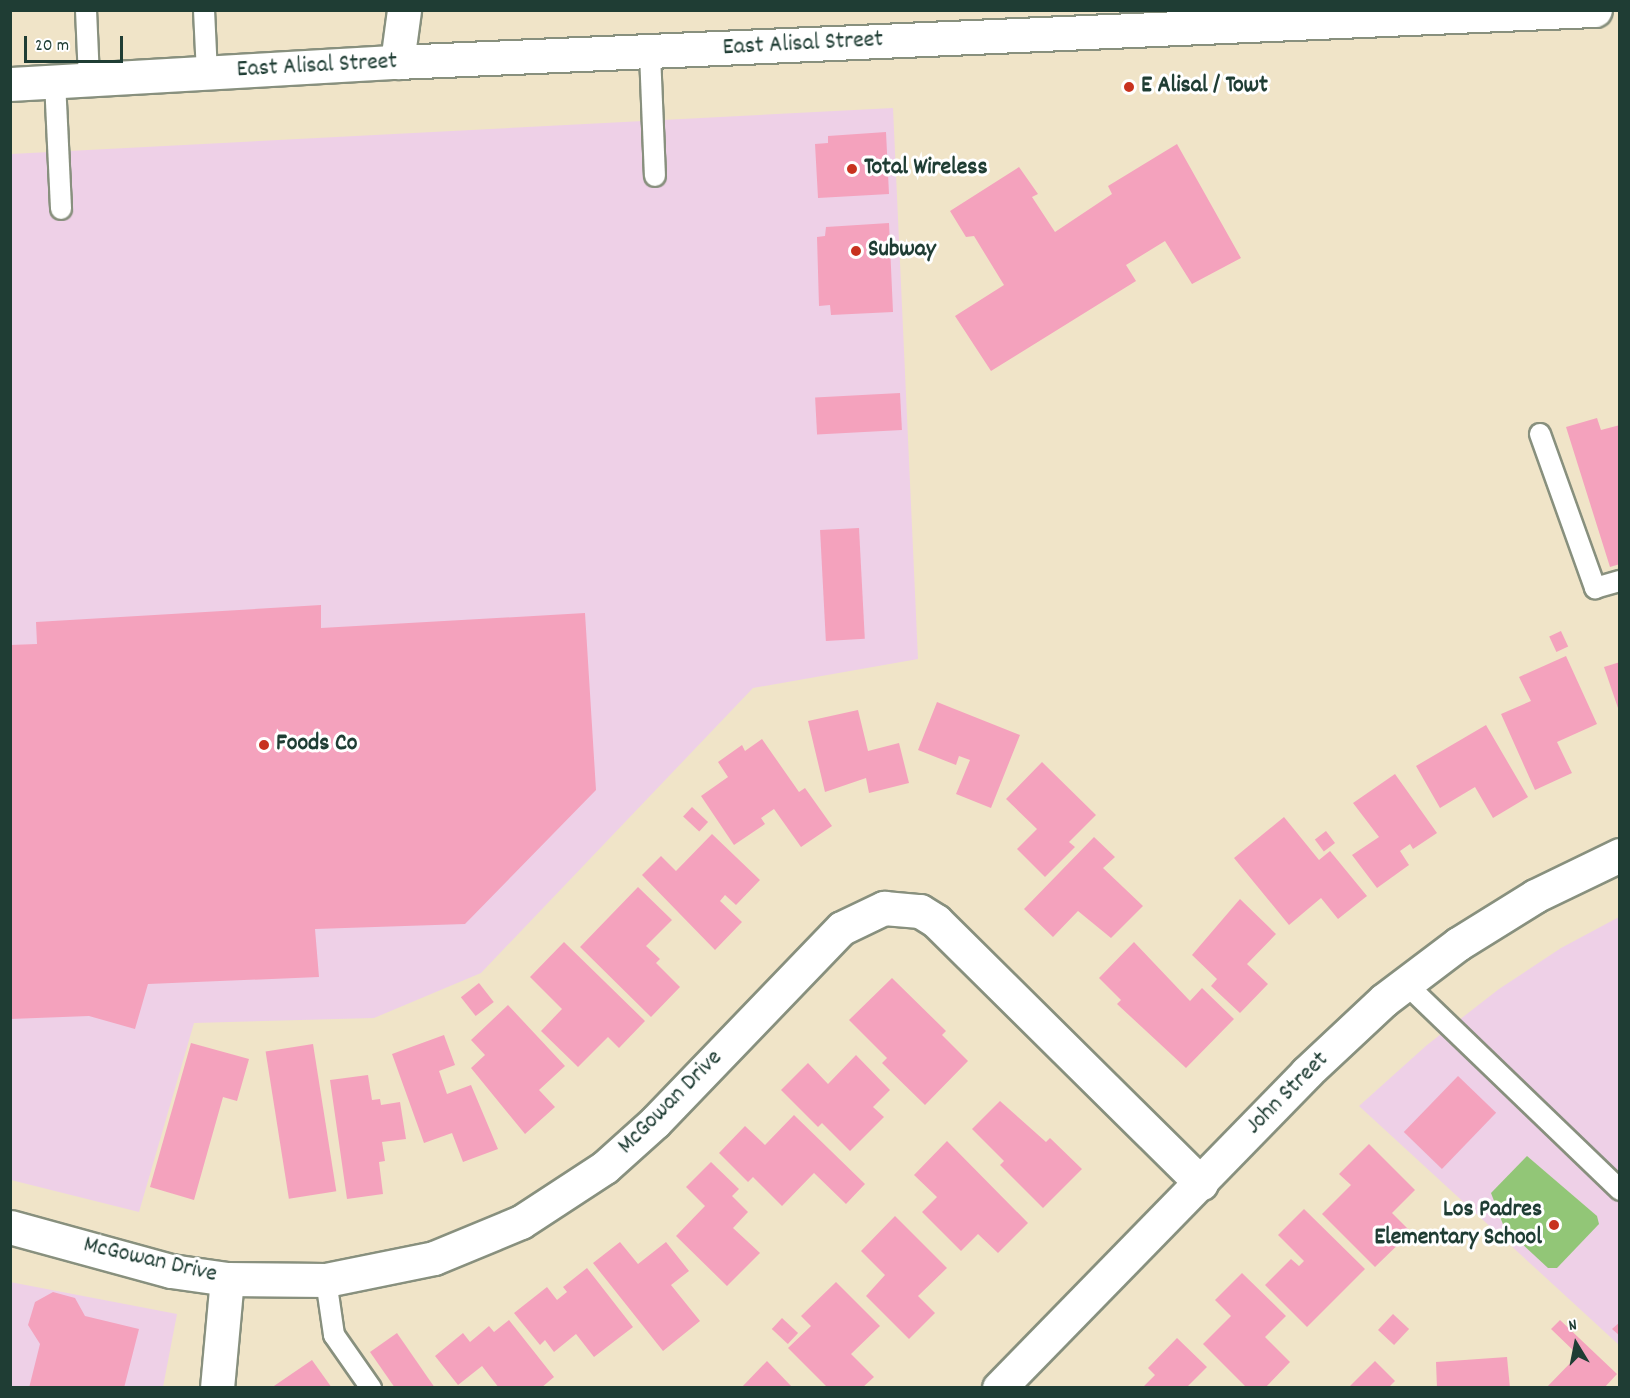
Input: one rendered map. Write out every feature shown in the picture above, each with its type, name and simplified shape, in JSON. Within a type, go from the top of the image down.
[{"type":"main road","points":[[397,62],[404,10]]},
{"type":"main road","name":"East Alisal Street","points":[[10,84],[397,62],[650,53],[1595,10]]},
{"type":"main road","name":"John Street","points":[[999,1388],[1306,1073],[1406,984],[1458,944],[1535,896],[1620,855]]},
{"type":"main road","name":"McGowan Drive","points":[[10,1227],[171,1271],[228,1279],[326,1280],[434,1258],[521,1222],[562,1198],[605,1167],[655,1122],[842,928],[884,908],[920,911],[936,921],[1201,1183]]},
{"type":"main road","points":[[217,1388],[228,1279]]},
{"type":"lane","points":[[86,10],[89,79]]},
{"type":"lane","points":[[204,10],[207,73]]},
{"type":"lane","points":[[650,53],[655,176]]},
{"type":"lane","points":[[55,81],[61,209]]},
{"type":"lane","points":[[1540,434],[1595,588],[1620,581]]},
{"type":"lane","points":[[1406,984],[1620,1190]]},
{"type":"lane","points":[[326,1280],[334,1335],[371,1388]]},
{"type":"shaded area","points":[[893,108],[918,659],[753,688],[481,973],[374,1018],[194,1023],[139,1212],[11,1180],[11,154]]},
{"type":"shaded area","name":"Los Padres Elementary School","points":[[1619,917],[1619,1345],[1359,1106],[1427,1045],[1499,989],[1561,948]]},
{"type":"shaded area","points":[[10,1282],[177,1314],[163,1387],[11,1387]]},
{"type":"green space","points":[[1527,1156],[1597,1216],[1599,1224],[1557,1268],[1548,1268],[1504,1227],[1491,1193]]},
{"type":"building","name":"Total Wireless","points":[[886,132],[889,194],[818,198],[815,144],[828,143],[828,136]]},
{"type":"building","points":[[1177,144],[1241,258],[1192,284],[1165,241],[1126,265],[1136,281],[991,371],[955,316],[1004,285],[974,236],[966,237],[950,211],[1019,167],[1038,194],[1032,197],[1055,232],[1112,194],[1108,186]]},
{"type":"building","points":[[889,223],[893,312],[831,315],[830,305],[819,306],[817,237],[825,236],[826,227]]},
{"type":"building","points":[[900,393],[902,430],[817,434],[815,397]]},
{"type":"building","points":[[1597,418],[1601,430],[1620,425],[1620,564],[1610,567],[1566,427]]},
{"type":"building","points":[[859,528],[865,639],[826,641],[820,530]]},
{"type":"building","points":[[321,605],[321,628],[585,613],[596,790],[465,924],[315,929],[319,977],[148,984],[135,1029],[89,1016],[10,1019],[10,645],[37,644],[36,622]]},
{"type":"building","points":[[1561,631],[1568,646],[1556,652],[1549,636]]},
{"type":"building","points":[[1566,656],[1597,724],[1557,742],[1572,773],[1535,790],[1501,714],[1531,701],[1519,677]]},
{"type":"building","points":[[1620,662],[1620,711],[1619,711],[1604,667]]},
{"type":"building","points":[[937,702],[1020,735],[991,808],[956,794],[970,760],[959,756],[956,765],[918,750]]},
{"type":"building","points":[[858,710],[868,751],[899,743],[909,783],[869,793],[866,778],[825,792],[808,721]]},
{"type":"building","points":[[1486,725],[1528,797],[1493,818],[1475,787],[1440,808],[1416,766]]},
{"type":"building","points":[[762,739],[799,792],[805,788],[832,826],[801,847],[774,809],[761,818],[765,824],[734,845],[701,796],[728,777],[718,762],[742,745],[745,751]]},
{"type":"building","points":[[1042,762],[1096,815],[1069,842],[1075,847],[1045,877],[1017,849],[1037,829],[1006,799]]},
{"type":"building","points":[[1395,774],[1437,833],[1413,849],[1410,844],[1400,851],[1409,865],[1377,888],[1352,855],[1379,837],[1353,803]]},
{"type":"building","points":[[692,807],[708,822],[699,832],[683,817]]},
{"type":"building","points":[[1284,817],[1319,860],[1330,851],[1367,896],[1338,919],[1321,898],[1289,925],[1234,858]]},
{"type":"building","points":[[1326,831],[1335,843],[1324,851],[1315,839]]},
{"type":"building","points":[[712,834],[760,880],[736,905],[725,895],[720,901],[742,922],[715,950],[642,875],[661,856],[676,871]]},
{"type":"building","points":[[1094,837],[1115,857],[1103,868],[1143,906],[1111,938],[1078,911],[1053,937],[1024,909]]},
{"type":"building","points":[[638,887],[672,920],[646,946],[660,959],[656,963],[680,987],[651,1017],[580,947]]},
{"type":"building","points":[[1240,899],[1276,934],[1247,964],[1268,984],[1240,1013],[1211,986],[1217,979],[1192,955]]},
{"type":"building","points":[[564,942],[645,1021],[619,1048],[608,1037],[578,1067],[541,1031],[562,1009],[530,977]]},
{"type":"building","points":[[1134,942],[1190,1001],[1202,988],[1234,1019],[1186,1068],[1117,1004],[1121,1000],[1099,978]]},
{"type":"building","points":[[892,978],[946,1031],[942,1035],[968,1061],[925,1105],[882,1063],[887,1058],[849,1020]]},
{"type":"building","points":[[479,983],[494,1002],[476,1016],[461,997]]},
{"type":"building","points":[[508,1005],[565,1066],[539,1090],[555,1107],[525,1134],[471,1068],[485,1055],[471,1040]]},
{"type":"building","points":[[444,1035],[455,1065],[439,1071],[447,1094],[471,1085],[498,1149],[463,1162],[452,1133],[424,1143],[392,1054]]},
{"type":"building","points":[[191,1043],[249,1059],[237,1101],[223,1097],[194,1200],[150,1187]]},
{"type":"building","points":[[313,1044],[336,1191],[289,1199],[266,1052]]},
{"type":"building","points":[[856,1055],[890,1090],[873,1107],[884,1117],[850,1151],[822,1123],[818,1127],[781,1090],[808,1063],[828,1084]]},
{"type":"building","points":[[368,1075],[372,1100],[380,1099],[381,1105],[400,1102],[406,1139],[382,1142],[385,1161],[379,1162],[383,1194],[347,1199],[330,1080]]},
{"type":"building","points":[[1458,1076],[1496,1113],[1442,1169],[1404,1132]]},
{"type":"building","points":[[1000,1101],[1046,1142],[1050,1138],[1082,1169],[1043,1208],[1000,1165],[1004,1161],[972,1129]]},
{"type":"building","points":[[794,1115],[865,1184],[846,1204],[814,1173],[782,1206],[753,1177],[748,1182],[719,1153],[745,1126],[765,1145]]},
{"type":"building","points":[[947,1141],[1028,1223],[998,1253],[978,1234],[961,1251],[922,1212],[937,1197],[914,1175]]},
{"type":"building","points":[[1369,1144],[1415,1190],[1392,1213],[1411,1232],[1375,1267],[1322,1214],[1351,1185],[1339,1174]]},
{"type":"building","points":[[711,1162],[739,1189],[732,1196],[748,1212],[733,1228],[760,1253],[727,1286],[676,1236],[705,1206],[686,1187]]},
{"type":"building","points":[[1304,1209],[1365,1269],[1307,1327],[1265,1285],[1291,1259],[1299,1266],[1304,1261],[1278,1235]]},
{"type":"building","points":[[895,1216],[947,1268],[918,1296],[935,1313],[909,1339],[866,1296],[885,1275],[861,1251]]},
{"type":"building","points":[[620,1242],[638,1264],[666,1242],[689,1271],[671,1285],[700,1321],[663,1351],[593,1263]]},
{"type":"building","points":[[587,1268],[633,1327],[594,1357],[576,1334],[554,1352],[545,1340],[540,1345],[514,1313],[547,1287],[557,1300],[567,1292],[563,1287]]},
{"type":"building","points":[[1242,1273],[1286,1316],[1265,1337],[1290,1362],[1265,1388],[1247,1388],[1203,1344],[1231,1316],[1215,1300]]},
{"type":"building","points":[[836,1282],[880,1326],[851,1354],[874,1377],[862,1388],[828,1388],[788,1348],[811,1326],[801,1316]]},
{"type":"building","points":[[53,1292],[75,1298],[85,1316],[139,1329],[124,1388],[29,1388],[40,1344],[28,1325],[35,1302]]},
{"type":"building","points":[[1393,1314],[1409,1329],[1394,1345],[1378,1330]]},
{"type":"building","points":[[782,1318],[798,1333],[788,1344],[772,1329]]},
{"type":"building","points":[[509,1320],[554,1377],[541,1388],[499,1388],[482,1366],[458,1385],[435,1356],[463,1333],[470,1342],[489,1326],[494,1332]]},
{"type":"building","points":[[1560,1320],[1617,1374],[1604,1388],[1546,1388],[1578,1355],[1551,1329]]},
{"type":"building","points":[[1620,1322],[1620,1336],[1612,1329]]},
{"type":"building","points":[[397,1333],[435,1388],[395,1388],[370,1352]]},
{"type":"building","points":[[1177,1338],[1207,1367],[1186,1388],[1142,1388],[1155,1375],[1148,1368]]},
{"type":"building","points":[[1507,1357],[1510,1388],[1437,1388],[1436,1362]]},
{"type":"building","points":[[312,1360],[332,1388],[271,1388]]},
{"type":"building","points":[[767,1361],[793,1388],[741,1388]]},
{"type":"building","points":[[1375,1361],[1395,1381],[1388,1388],[1348,1388]]},
{"type":"place","name":"E Alisal / Towt","points":[[1129,87]]},
{"type":"place","name":"Total Wireless","points":[[852,169]]},
{"type":"place","name":"Subway","points":[[856,251]]},
{"type":"place","name":"Foods Co","points":[[264,745]]},
{"type":"place","name":"Los Padres Elementary School","points":[[1554,1225]]}]
